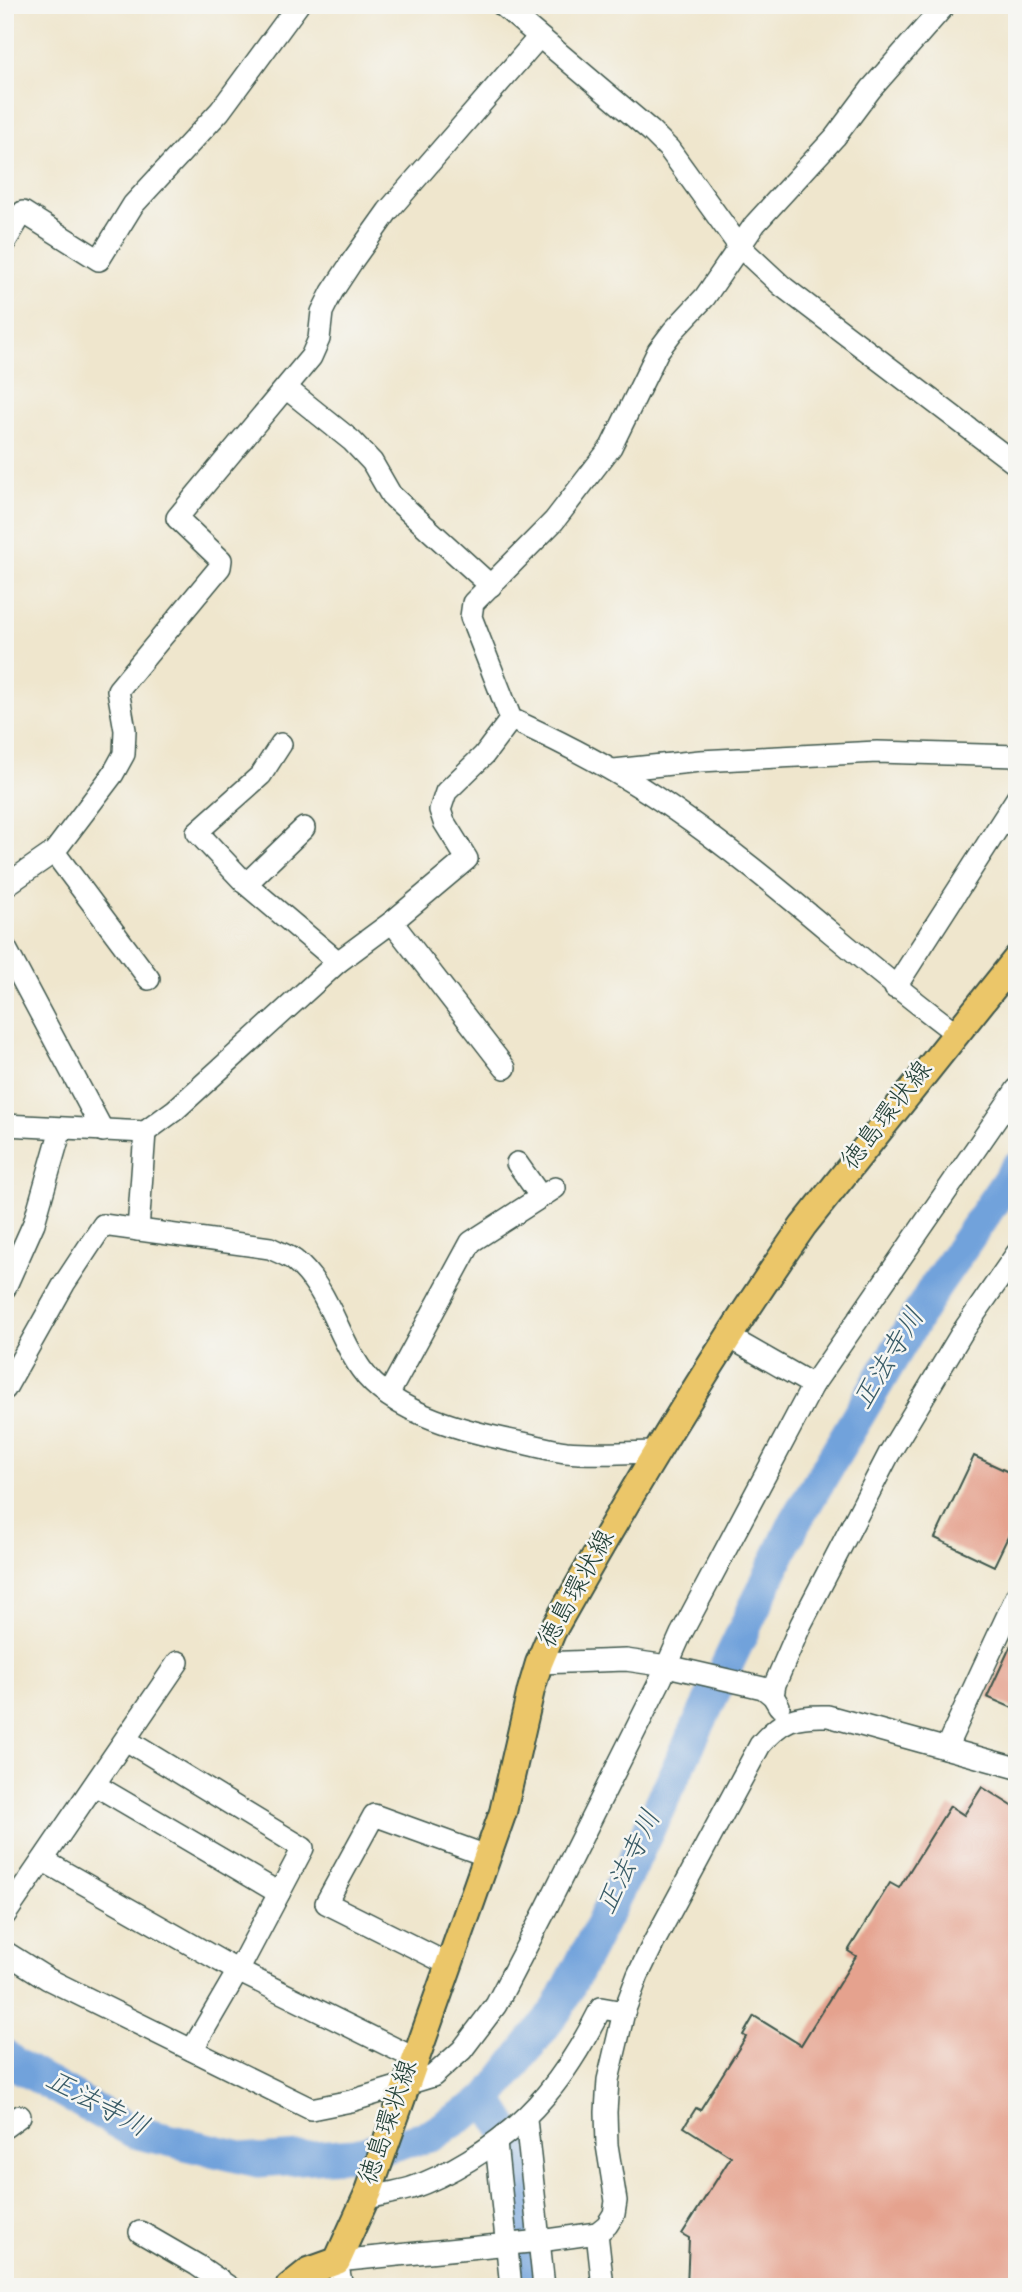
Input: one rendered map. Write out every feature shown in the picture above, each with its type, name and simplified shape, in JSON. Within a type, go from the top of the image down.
[{"type":"main road","name":"徳島環状線","points":[[337,2261],[366,2195],[503,1812],[539,1662],[552,1632],[657,1452],[803,1226],[1017,958]]},
{"type":"main road","points":[[289,2287],[309,2272],[337,2261]]},
{"type":"street","points":[[5,242],[23,212],[99,260],[133,205],[220,111],[298,5]]},
{"type":"street","points":[[502,5],[669,149],[739,246],[782,286],[1017,465]]},
{"type":"street","points":[[945,5],[871,89],[835,137],[755,224],[705,297],[658,351],[611,447],[554,521],[473,603],[471,617],[511,719],[569,745],[614,770],[673,809],[765,878],[895,988],[956,1033]]},
{"type":"street","points":[[5,886],[54,852],[113,774],[124,754],[125,730],[118,690],[220,567],[221,561],[177,519],[311,357],[319,339],[322,312],[332,292],[388,211],[539,37]]},
{"type":"street","points":[[286,388],[352,441],[372,462],[391,495],[491,586]]},
{"type":"street","points":[[5,1125],[145,1132],[175,1110],[338,962],[392,922],[467,859],[444,822],[440,810],[446,792],[484,755],[511,719]]},
{"type":"street","points":[[281,744],[261,775],[197,832],[246,884],[338,962]]},
{"type":"street","points":[[614,770],[700,761],[877,752],[1017,756]]},
{"type":"street","points":[[895,988],[1017,798]]},
{"type":"street","points":[[246,884],[304,828]]},
{"type":"street","points":[[54,852],[149,979]]},
{"type":"street","points":[[392,922],[505,1068]]},
{"type":"street","points":[[5,947],[103,1131]]},
{"type":"street","points":[[5,1952],[48,1979],[311,2109],[402,2094],[433,2076],[462,2050],[496,2005],[671,1667],[681,1633],[813,1385],[1017,1090]]},
{"type":"street","points":[[5,1288],[34,1223],[61,1129]]},
{"type":"street","points":[[138,1230],[145,1132]]},
{"type":"street","points":[[388,1395],[471,1242],[548,1192],[517,1163]]},
{"type":"street","points":[[5,1389],[64,1284],[103,1225],[270,1248],[291,1258],[304,1269],[330,1308],[360,1369],[388,1395],[437,1421],[507,1440],[566,1452],[657,1452]]},
{"type":"street","points":[[768,1692],[775,1684],[801,1624],[889,1454],[963,1331],[1017,1253]]},
{"type":"street","points":[[729,1338],[813,1385]]},
{"type":"street","points":[[946,1748],[1017,1595]]},
{"type":"street","points":[[539,1662],[626,1660],[671,1667],[768,1692],[787,1720]]},
{"type":"street","points":[[5,1915],[178,1662]]},
{"type":"street","points":[[342,2287],[337,2261],[597,2233],[607,2225],[614,2214],[616,2201],[607,2145],[608,2080],[624,2012],[654,1942],[760,1745],[772,1730],[787,1720],[806,1716],[828,1716],[1017,1768]]},
{"type":"street","points":[[126,1740],[303,1848],[238,1971],[192,2050]]},
{"type":"street","points":[[95,1785],[279,1893]]},
{"type":"street","points":[[448,1964],[326,1903],[374,1815],[486,1856]]},
{"type":"street","points":[[44,1861],[238,1971],[414,2058]]},
{"type":"street","points":[[366,2195],[410,2188],[432,2180],[498,2142],[522,2122],[558,2082],[601,2008],[624,2012]]},
{"type":"street","points":[[522,2122],[544,2287]]},
{"type":"street","points":[[498,2142],[510,2244],[511,2287]]},
{"type":"street","points":[[140,2232],[229,2287]]},
{"type":"street","points":[[597,2233],[603,2287]]},
{"type":"building","points":[[974,1456],[1017,1476],[1017,1518],[994,1566],[935,1538]]},
{"type":"building","points":[[1017,1632],[1017,1710],[987,1697]]},
{"type":"building","points":[[982,1787],[1017,1809],[1017,2287],[687,2287],[689,2238],[682,2234],[731,2157],[684,2127],[696,2108],[700,2110],[746,2037],[743,2035],[754,2016],[801,2045],[856,1956],[848,1951],[890,1883],[899,1888],[950,1806],[964,1815]]},
{"type":"waterway","name":"正法寺川","points":[[5,2056],[134,2132],[258,2161],[355,2154],[430,2136],[487,2100],[558,2008],[633,1862],[795,1522],[934,1288],[1017,1167]]},
{"type":"waterway","points":[[487,2100],[516,2146],[528,2287]]}]
